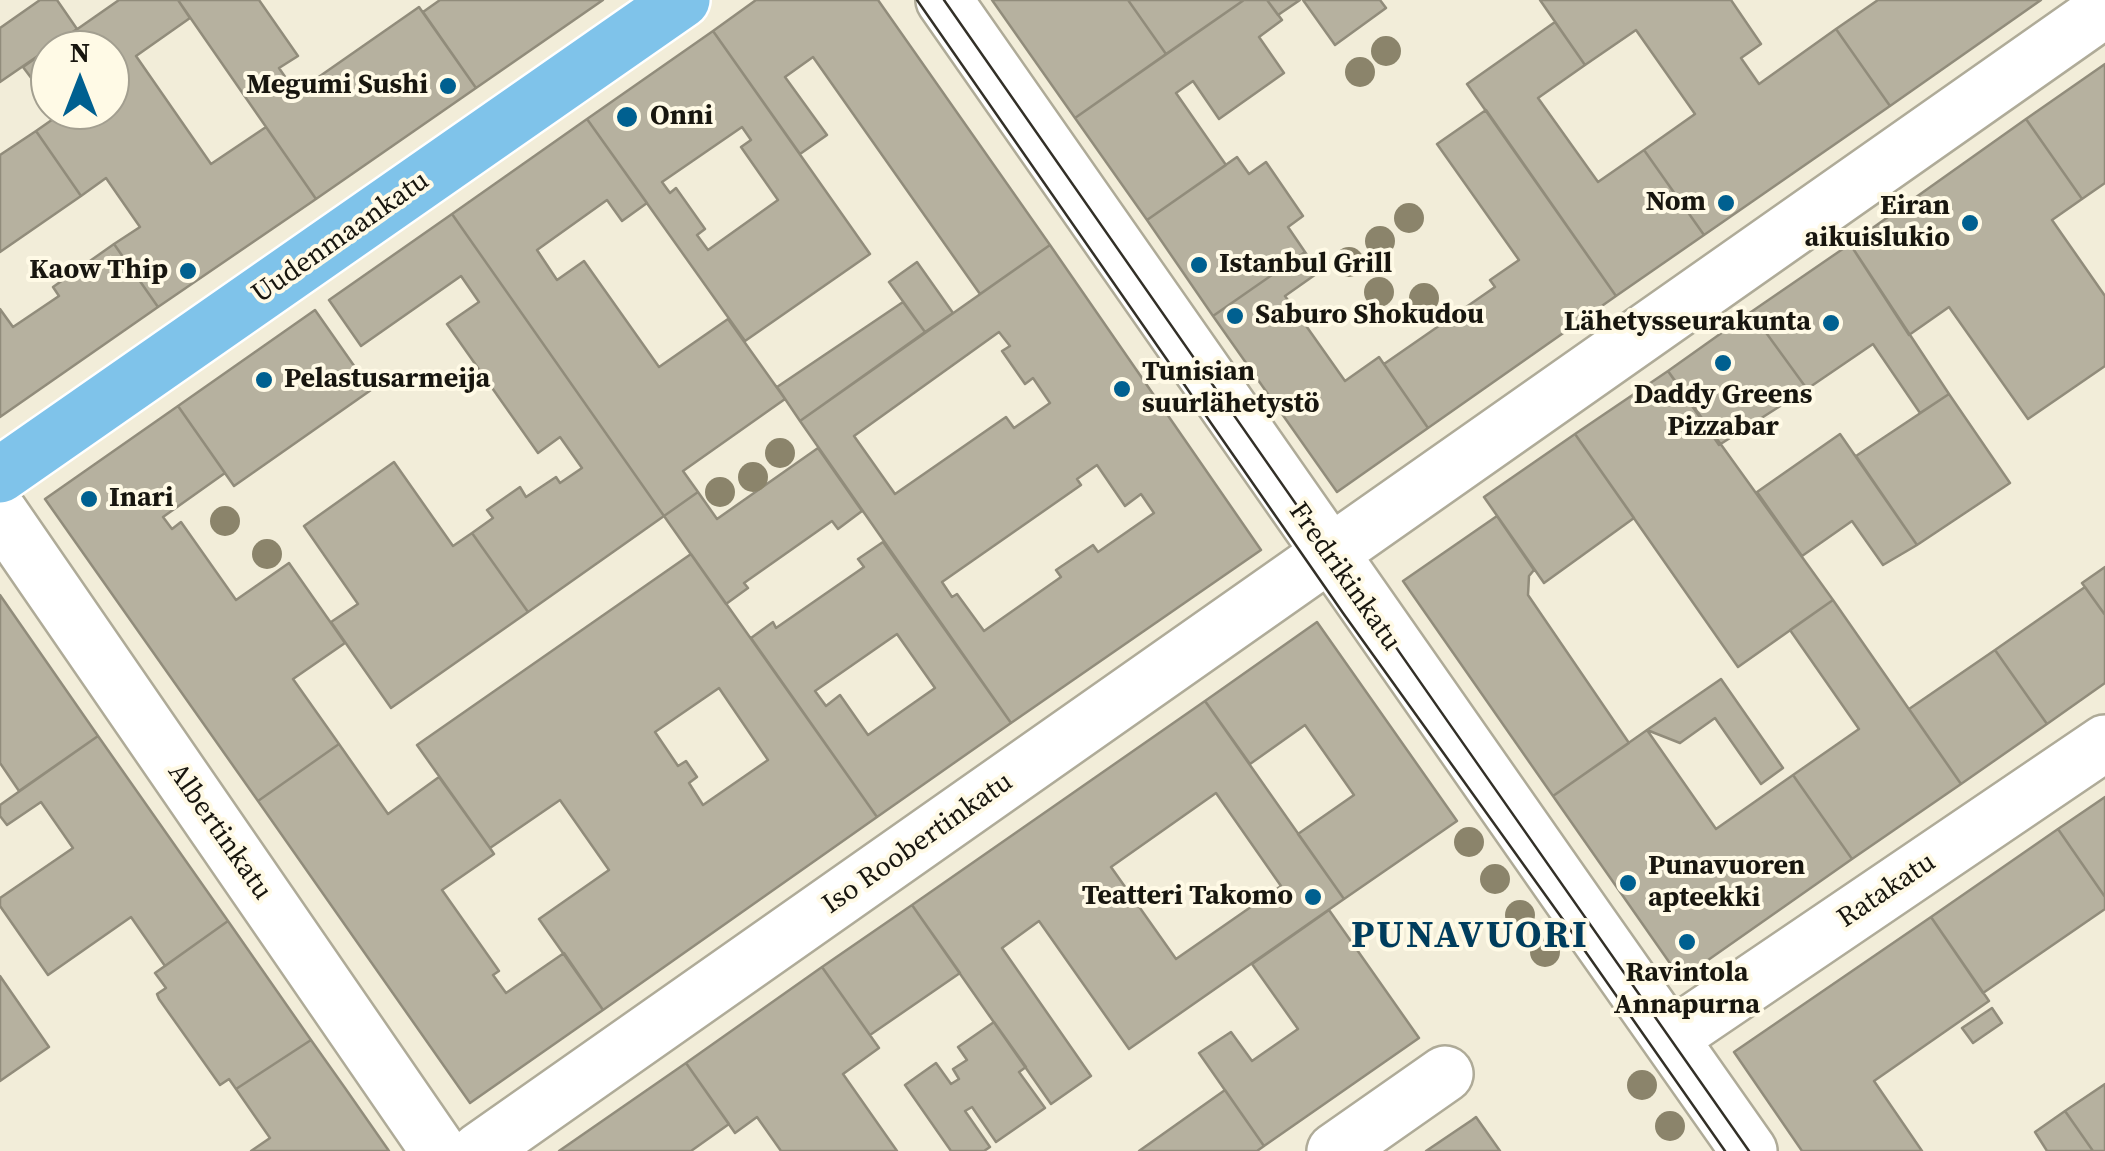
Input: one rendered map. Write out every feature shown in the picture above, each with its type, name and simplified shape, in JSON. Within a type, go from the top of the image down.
[{"type":"main road","name":"Uudenmaankatu","points":[[0,475],[682,0]]},
{"type":"street","name":"Fredrikinkatu","points":[[944,0],[1343,546],[1749,1151]]},
{"type":"street","name":"Iso Roobertinkatu","points":[[479,1151],[1343,546],[1576,407],[1750,277],[1917,169],[2085,45]]},
{"type":"street","name":"Albertinkatu","points":[[0,512],[439,1151]]},
{"type":"street","name":"Ratakatu","points":[[1670,1038],[2105,743]]},
{"type":"street","points":[[1335,1151],[1445,1074]]},
{"type":"building","points":[[40,0],[57,0],[77,29],[30,30],[30,61],[0,82],[0,28]]},
{"type":"building","points":[[119,0],[178,0],[190,18],[136,56],[211,164],[266,127],[316,199],[158,307],[114,244],[140,227],[106,178],[81,196],[36,131],[130,130],[130,30],[76,30]]},
{"type":"building","points":[[178,0],[259,0],[298,56],[279,68],[290,84],[281,90],[287,99],[419,7],[476,88],[316,199]]},
{"type":"building","points":[[440,0],[603,0],[476,88],[423,12]]},
{"type":"building","points":[[756,0],[878,0],[1050,245],[980,294],[813,57],[785,77],[827,135],[800,154],[713,31]]},
{"type":"building","points":[[992,0],[1128,0],[1166,54],[1075,118]]},
{"type":"building","points":[[1128,0],[1244,0],[1166,54]]},
{"type":"building","points":[[1244,0],[1267,0],[1282,20],[1259,37],[1284,73],[1219,119],[1193,81],[1176,93],[1226,165],[1147,220],[1075,118]]},
{"type":"building","points":[[1267,0],[1300,0],[1278,15]]},
{"type":"building","points":[[1303,0],[1380,0],[1386,8],[1335,45]]},
{"type":"building","points":[[1540,0],[1731,0],[1761,44],[1741,58],[1759,84],[1836,29],[1890,106],[1704,235],[1644,150],[1695,114],[1636,30],[1585,65]]},
{"type":"building","points":[[1878,0],[2041,0],[1890,106],[1836,29]]},
{"type":"building","points":[[1555,22],[1585,65],[1538,98],[1598,182],[1644,150],[1704,235],[1616,296],[1467,84]]},
{"type":"building","points":[[713,31],[870,254],[745,341],[587,119]],"holes":[[[742,127],[751,140],[741,147],[778,200],[708,250],[697,235],[705,229],[676,188],[670,193],[662,182]]]},
{"type":"building","points":[[2105,64],[2105,183],[2082,199],[2026,119]]},
{"type":"building","points":[[1486,110],[1616,296],[1428,428],[1384,364],[1495,287],[1490,280],[1519,260],[1437,144]]},
{"type":"building","points":[[587,119],[647,203],[622,221],[607,200],[537,250],[557,280],[584,261],[659,367],[728,319],[785,399],[683,471],[698,492],[664,516],[452,214]]},
{"type":"building","points":[[2026,119],[2082,199],[2052,220],[2105,296],[2105,366],[2028,419],[1949,307],[1909,335],[1850,244]]},
{"type":"building","points":[[36,131],[81,196],[0,252],[0,155]]},
{"type":"building","points":[[1237,157],[1249,174],[1266,162],[1303,216],[1288,227],[1305,252],[1213,316],[1147,220]]},
{"type":"building","points":[[452,214],[664,516],[528,612],[472,533],[493,518],[487,510],[520,487],[526,497],[556,477],[560,483],[582,468],[560,437],[538,453],[447,324],[479,302],[461,276],[361,346],[329,300]]},
{"type":"building","points":[[114,244],[158,307],[0,417],[0,309],[13,327],[59,296],[53,287]]},
{"type":"building","name":"Lähetysseurakunta","points":[[1850,244],[1949,394],[1920,413],[1873,344],[1807,389],[1751,312]]},
{"type":"building","points":[[1050,245],[1261,550],[1011,723],[800,421]],"holes":[[[999,332],[1010,346],[1002,351],[1025,384],[1033,378],[1050,403],[1014,428],[1006,417],[895,494],[854,436]],[[1097,465],[1125,506],[1141,494],[1154,513],[1098,552],[1093,545],[1056,570],[1061,577],[984,631],[957,594],[952,597],[942,582],[1081,485],[1077,479]]]},
{"type":"building","points":[[1305,252],[1319,272],[1285,296],[1345,381],[1379,357],[1428,428],[1337,492],[1213,316]]},
{"type":"building","points":[[917,262],[953,313],[925,332],[889,282]]},
{"type":"building","points":[[903,302],[925,332],[800,421],[777,387]]},
{"type":"building","points":[[315,310],[371,390],[234,486],[178,406]]},
{"type":"building","points":[[1751,312],[1807,389],[1719,445],[1668,371]]},
{"type":"building","points":[[1668,371],[1833,600],[1738,667],[1575,434]]},
{"type":"building","points":[[1949,394],[2010,483],[1917,545],[1856,456]]},
{"type":"building","points":[[178,406],[225,473],[163,517],[172,529],[181,522],[236,600],[289,563],[345,643],[293,679],[339,744],[258,801],[45,499]]},
{"type":"building","points":[[1575,434],[1634,518],[1544,583],[1484,497]]},
{"type":"building","points":[[1840,434],[1917,545],[1883,565],[1852,521],[1802,556],[1757,492]]},
{"type":"building","points":[[818,448],[862,511],[838,529],[832,521],[744,583],[748,588],[726,604],[664,516],[698,492],[717,519]]},
{"type":"building","points":[[394,462],[453,546],[472,533],[528,612],[391,708],[331,622],[358,604],[304,526]]},
{"type":"building","points":[[1497,516],[1534,570],[1529,576],[1528,595],[1629,743],[1553,796],[1403,581]]},
{"type":"building","points":[[883,542],[1011,723],[877,817],[751,638],[773,622],[776,628],[864,567],[858,559]],"holes":[[[897,634],[935,688],[868,735],[840,695],[826,706],[815,691]]]},
{"type":"building","points":[[691,554],[877,817],[603,1010],[539,919],[609,870],[560,800],[490,848],[417,745]],"holes":[[[719,688],[768,760],[703,805],[689,783],[697,777],[686,761],[678,766],[655,732]]]},
{"type":"building","points":[[2105,567],[2105,615],[2082,583]]},
{"type":"building","points":[[2085,587],[2105,615],[2105,683],[2047,724],[1995,650]]},
{"type":"building","points":[[0,595],[98,736],[19,791],[0,763]]},
{"type":"building","points":[[1833,600],[1961,784],[1852,859],[1793,775],[1859,729],[1790,630]]},
{"type":"building","points":[[1317,622],[1457,821],[1344,899],[1298,834],[1354,795],[1305,725],[1250,764],[1205,701]]},
{"type":"building","points":[[1995,650],[2047,724],[1961,784],[1909,709]]},
{"type":"building","points":[[1721,679],[1783,768],[1761,784],[1715,718],[1680,743],[1647,730]]},
{"type":"building","points":[[1205,701],[1344,899],[1129,1049],[1039,921],[1002,948],[1091,1076],[1051,1104],[912,905]],"holes":[[[1216,793],[1281,886],[1176,959],[1111,867]]]},
{"type":"building","points":[[1647,730],[1716,829],[1793,775],[1852,859],[1681,979],[1553,796]]},
{"type":"building","points":[[98,736],[228,921],[165,966],[131,917],[48,975],[0,906],[0,898],[73,848],[41,802],[7,825],[0,816],[0,805]]},
{"type":"building","points":[[339,744],[388,814],[439,777],[490,848],[494,854],[442,890],[499,971],[493,975],[506,993],[564,953],[603,1010],[470,1103],[258,801]]},
{"type":"building","points":[[2105,797],[2105,897],[2058,829]]},
{"type":"building","points":[[2058,829],[2105,897],[2105,909],[1983,993],[1931,917]]},
{"type":"building","points":[[912,905],[960,973],[870,1035],[822,967]]},
{"type":"building","points":[[1329,910],[1419,1038],[1264,1146],[1199,1053],[1231,1032],[1252,1061],[1298,1029],[1252,964]]},
{"type":"building","points":[[1931,917],[1989,1001],[1874,1081],[1922,1151],[1802,1151],[1734,1052]]},
{"type":"building","points":[[228,921],[311,1040],[236,1089],[229,1079],[220,1085],[159,999],[157,994],[166,988],[155,973]]},
{"type":"building","points":[[822,967],[879,1048],[843,1074],[897,1151],[781,1151],[757,1117],[735,1133],[686,1063]]},
{"type":"building","points":[[0,976],[49,1047],[0,1081]]},
{"type":"building","points":[[1992,1008],[2002,1023],[1973,1043],[1962,1028]]},
{"type":"building","points":[[994,1022],[1026,1067],[1019,1072],[1045,1108],[996,1142],[972,1107],[965,1111],[990,1147],[984,1151],[951,1151],[905,1085],[936,1063],[951,1084],[959,1079],[953,1069],[967,1060],[958,1047]]},
{"type":"building","points":[[311,1040],[389,1151],[251,1151],[270,1138],[236,1089]]},
{"type":"building","points":[[686,1063],[729,1124],[691,1151],[559,1151]]},
{"type":"building","points":[[2105,1084],[2105,1151],[2093,1151],[2065,1111]]},
{"type":"building","points":[[1225,1090],[1264,1146],[1257,1151],[1139,1151]]},
{"type":"building","points":[[2065,1111],[2093,1151],[2047,1151],[2035,1132]]},
{"type":"building","points":[[1476,1117],[1500,1151],[1426,1151],[1472,1120]]},
{"type":"tram line","points":[[917,0],[1343,613],[1725,1151]]},
{"type":"tram line","points":[[944,0],[1749,1151]]},
{"type":"place","name":"Megumi Sushi","points":[[448,86]]},
{"type":"place","name":"Onni","points":[[627,117]]},
{"type":"place","name":"Nom","points":[[1726,203]]},
{"type":"place","name":"Eiran aikuislukio","points":[[1970,223]]},
{"type":"place","name":"Istanbul Grill","points":[[1199,265]]},
{"type":"place","name":"Kaow Thip","points":[[188,271]]},
{"type":"place","name":"Saburo Shokudou","points":[[1235,316]]},
{"type":"place","name":"Lähetysseurakunta","points":[[1831,323]]},
{"type":"place","name":"Daddy Greens Pizzabar","points":[[1723,363]]},
{"type":"place","name":"Pelastusarmeija","points":[[264,380]]},
{"type":"place","name":"Tunisian suurlähetystö","points":[[1122,389]]},
{"type":"place","name":"Inari","points":[[89,499]]},
{"type":"place","name":"Punavuoren apteekki","points":[[1628,883]]},
{"type":"place","name":"Teatteri Takomo","points":[[1313,897]]},
{"type":"place","name":"Ravintola Annapurna","points":[[1687,942]]},
{"type":"district","name":"PUNAVUORI","points":[[1470,937]]}]
